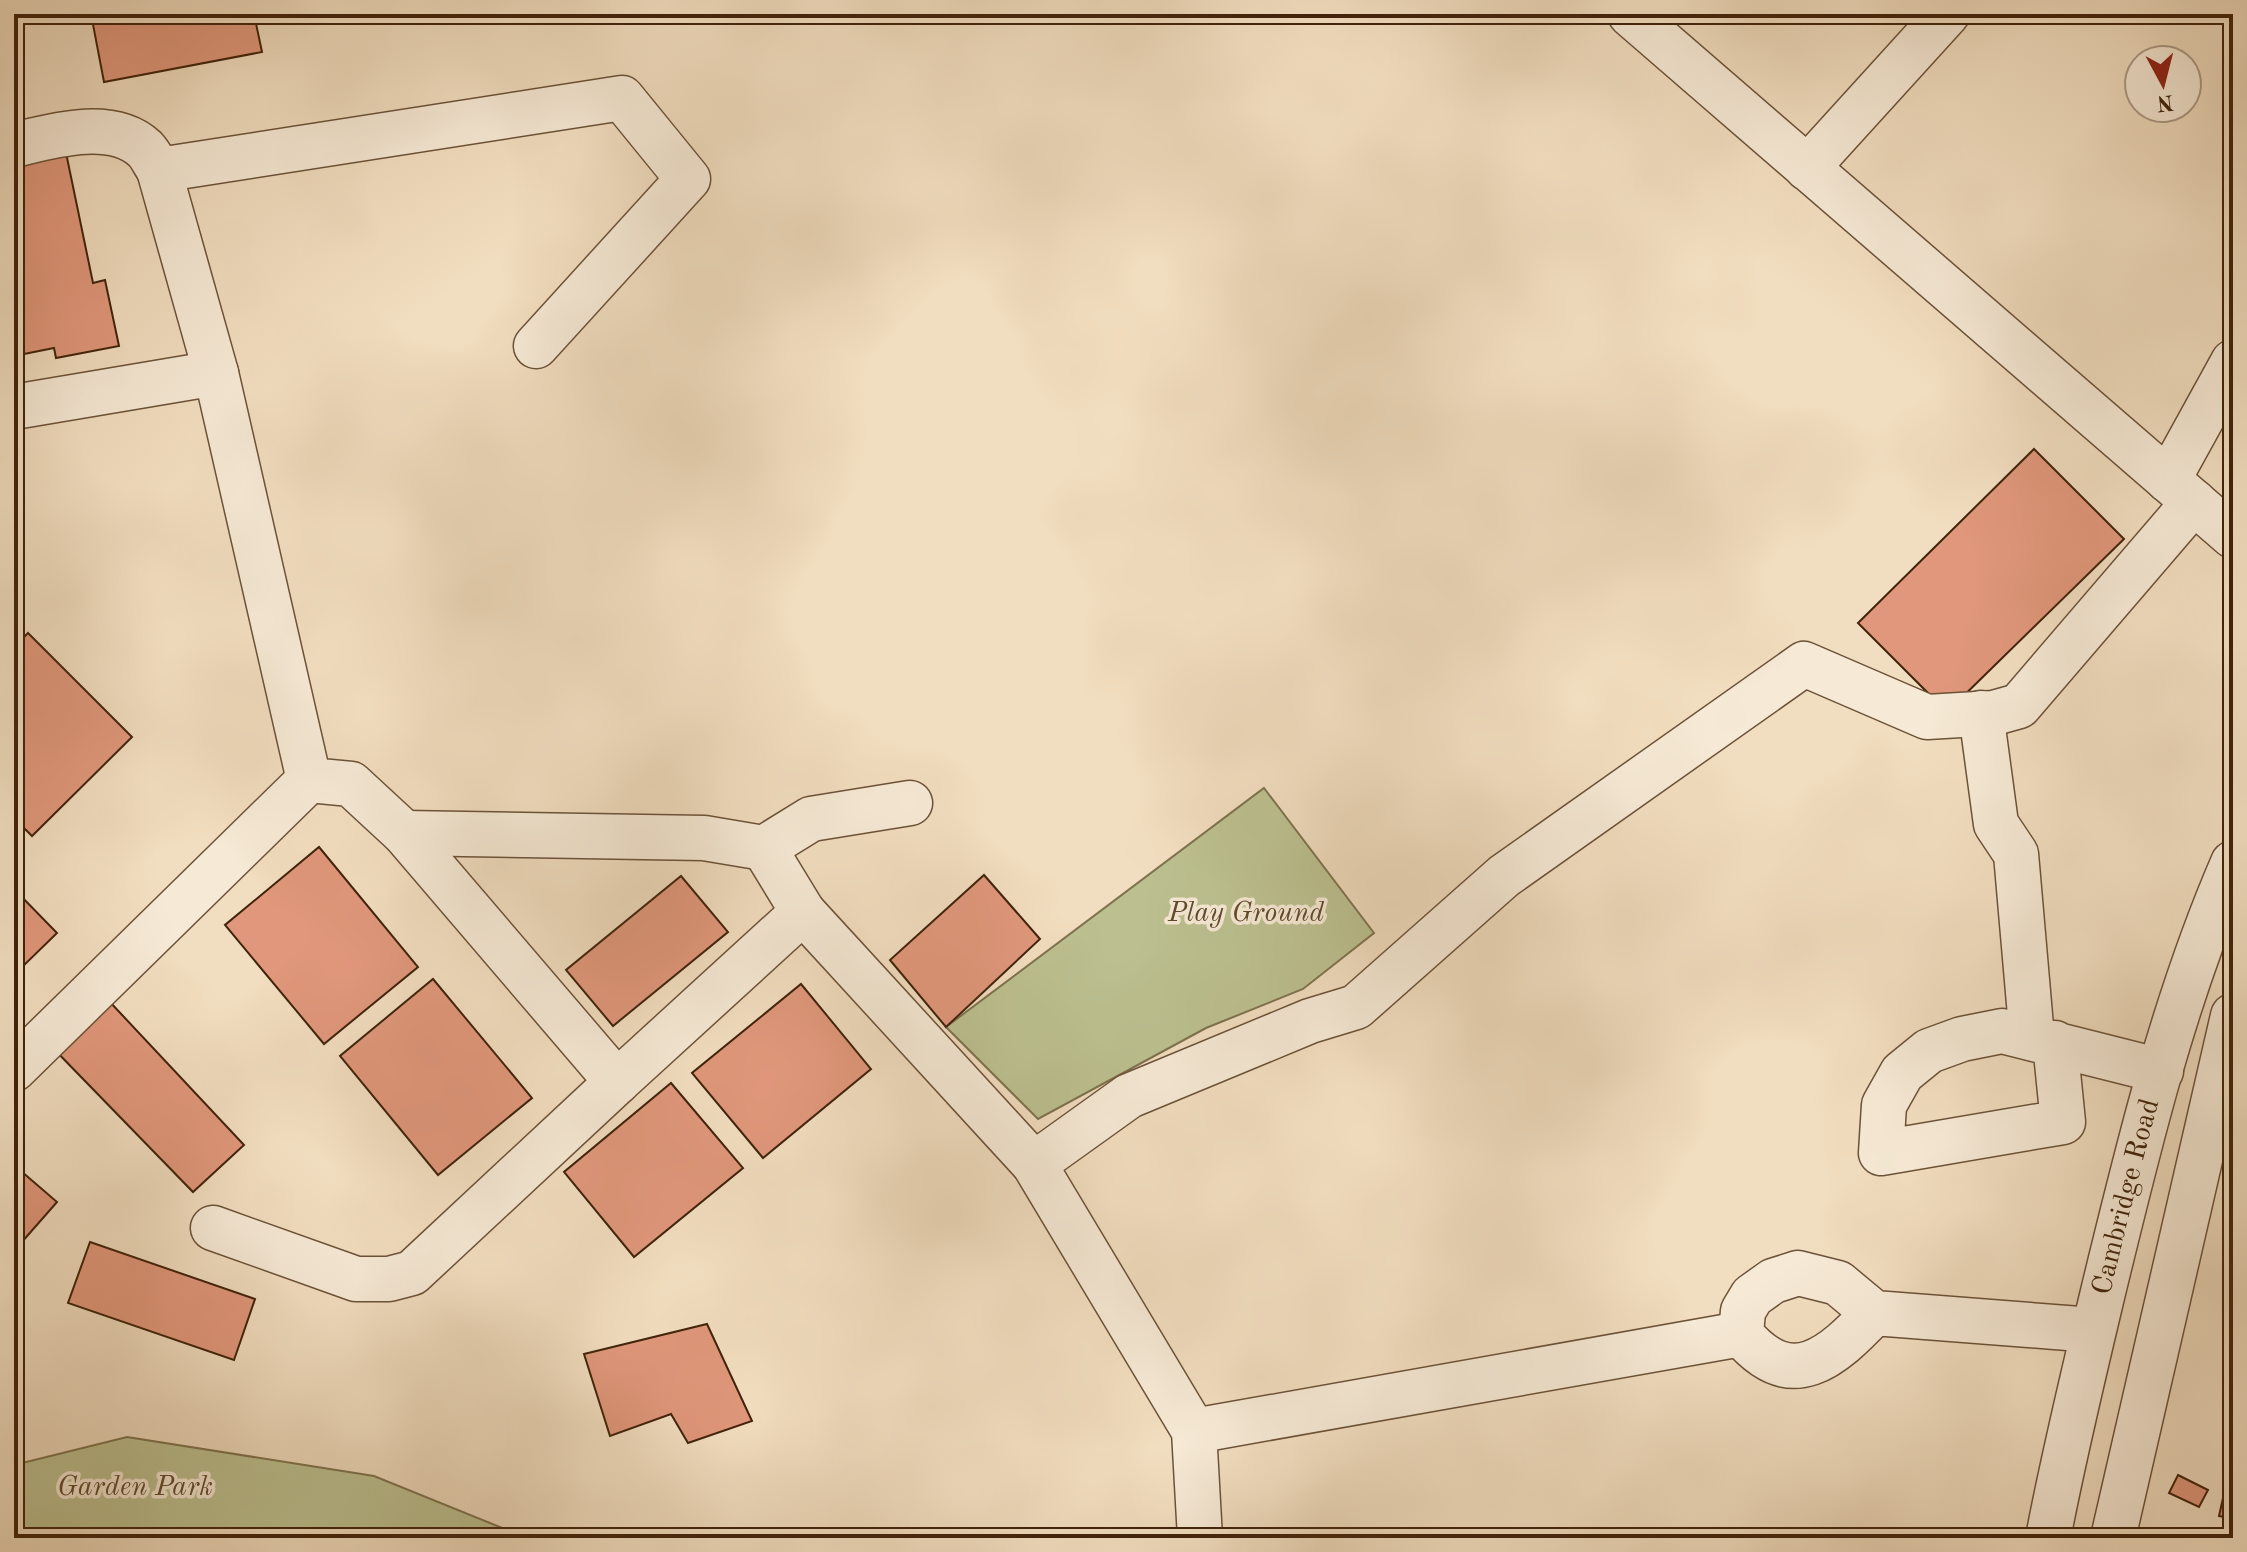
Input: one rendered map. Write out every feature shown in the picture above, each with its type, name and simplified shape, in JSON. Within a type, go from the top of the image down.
[{"type":"street","points":[[1630,14],[2233,536]]},
{"type":"street","points":[[1807,168],[1947,14]]},
{"type":"street","points":[[159,170],[622,98],[688,179],[536,346]]},
{"type":"street","points":[[14,145],[70,131],[111,133],[144,148],[159,170],[216,373],[309,780]]},
{"type":"street","points":[[1034,1164],[1129,1096],[1310,1021],[1356,1007],[1504,876],[1804,664],[1927,717],[1981,713],[2019,706],[2181,491],[2233,362]]},
{"type":"street","points":[[14,407],[216,373]]},
{"type":"street","points":[[1981,713],[1996,824],[2016,854],[2043,1040],[2161,1071]]},
{"type":"street","points":[[14,1069],[309,780],[351,784],[404,833],[617,1082]]},
{"type":"street","points":[[404,833],[704,838],[764,848],[811,819],[910,803]]},
{"type":"street","points":[[764,848],[803,912],[1034,1164],[1194,1431],[1200,1538]]},
{"type":"street","name":"Cambridge Road","points":[[2048,1538],[2072,1412],[2139,1137],[2199,941],[2233,863]]},
{"type":"street","points":[[213,1228],[356,1279],[389,1279],[412,1273],[803,912]]},
{"type":"street","points":[[2113,1538],[2226,1075],[2233,1016]]},
{"type":"street","points":[[1741,1334],[1743,1311],[1752,1296],[1773,1281],[1798,1273],[1819,1275],[1838,1283],[1874,1313],[2093,1330]]},
{"type":"street","points":[[1741,1334],[1763,1355],[1796,1367],[1819,1363],[1842,1347],[1874,1313]]},
{"type":"street","points":[[1194,1431],[1741,1334]]},
{"type":"green space","name":"Play Ground","points":[[1264,788],[1374,933],[1303,989],[1206,1028],[1038,1119],[946,1027]]},
{"type":"green space","name":"Garden Park","points":[[127,1437],[374,1476],[527,1538],[14,1538],[14,1465]]},
{"type":"building","points":[[91,14],[254,14],[262,52],[104,82]]},
{"type":"building","points":[[65,148],[93,283],[105,280],[119,346],[56,358],[54,348],[14,356],[14,158]]},
{"type":"building","points":[[2034,449],[2124,539],[1947,712],[1858,623]]},
{"type":"building","points":[[28,633],[132,737],[32,836],[14,818],[14,647]]},
{"type":"building","points":[[319,847],[418,967],[324,1044],[225,925]]},
{"type":"building","points":[[984,875],[1040,939],[946,1027],[890,960]]},
{"type":"building","points":[[681,876],[728,932],[613,1026],[566,970]]},
{"type":"building","points":[[14,889],[57,933],[14,975]]},
{"type":"building","points":[[433,979],[532,1098],[438,1175],[340,1056]]},
{"type":"building","points":[[801,984],[871,1069],[763,1158],[692,1073]]},
{"type":"building","points":[[109,1001],[244,1145],[193,1192],[51,1046]]},
{"type":"building","points":[[671,1083],[743,1168],[634,1257],[564,1172]]},
{"type":"building","points":[[14,1165],[57,1202],[14,1251]]},
{"type":"building","points":[[90,1242],[255,1299],[234,1360],[68,1303]]},
{"type":"building","points":[[707,1324],[752,1421],[688,1443],[671,1414],[610,1436],[584,1354]]},
{"type":"building","points":[[2229,1471],[2233,1472],[2233,1519],[2219,1516]]},
{"type":"building","points":[[2178,1475],[2208,1490],[2199,1507],[2169,1493]]}]
